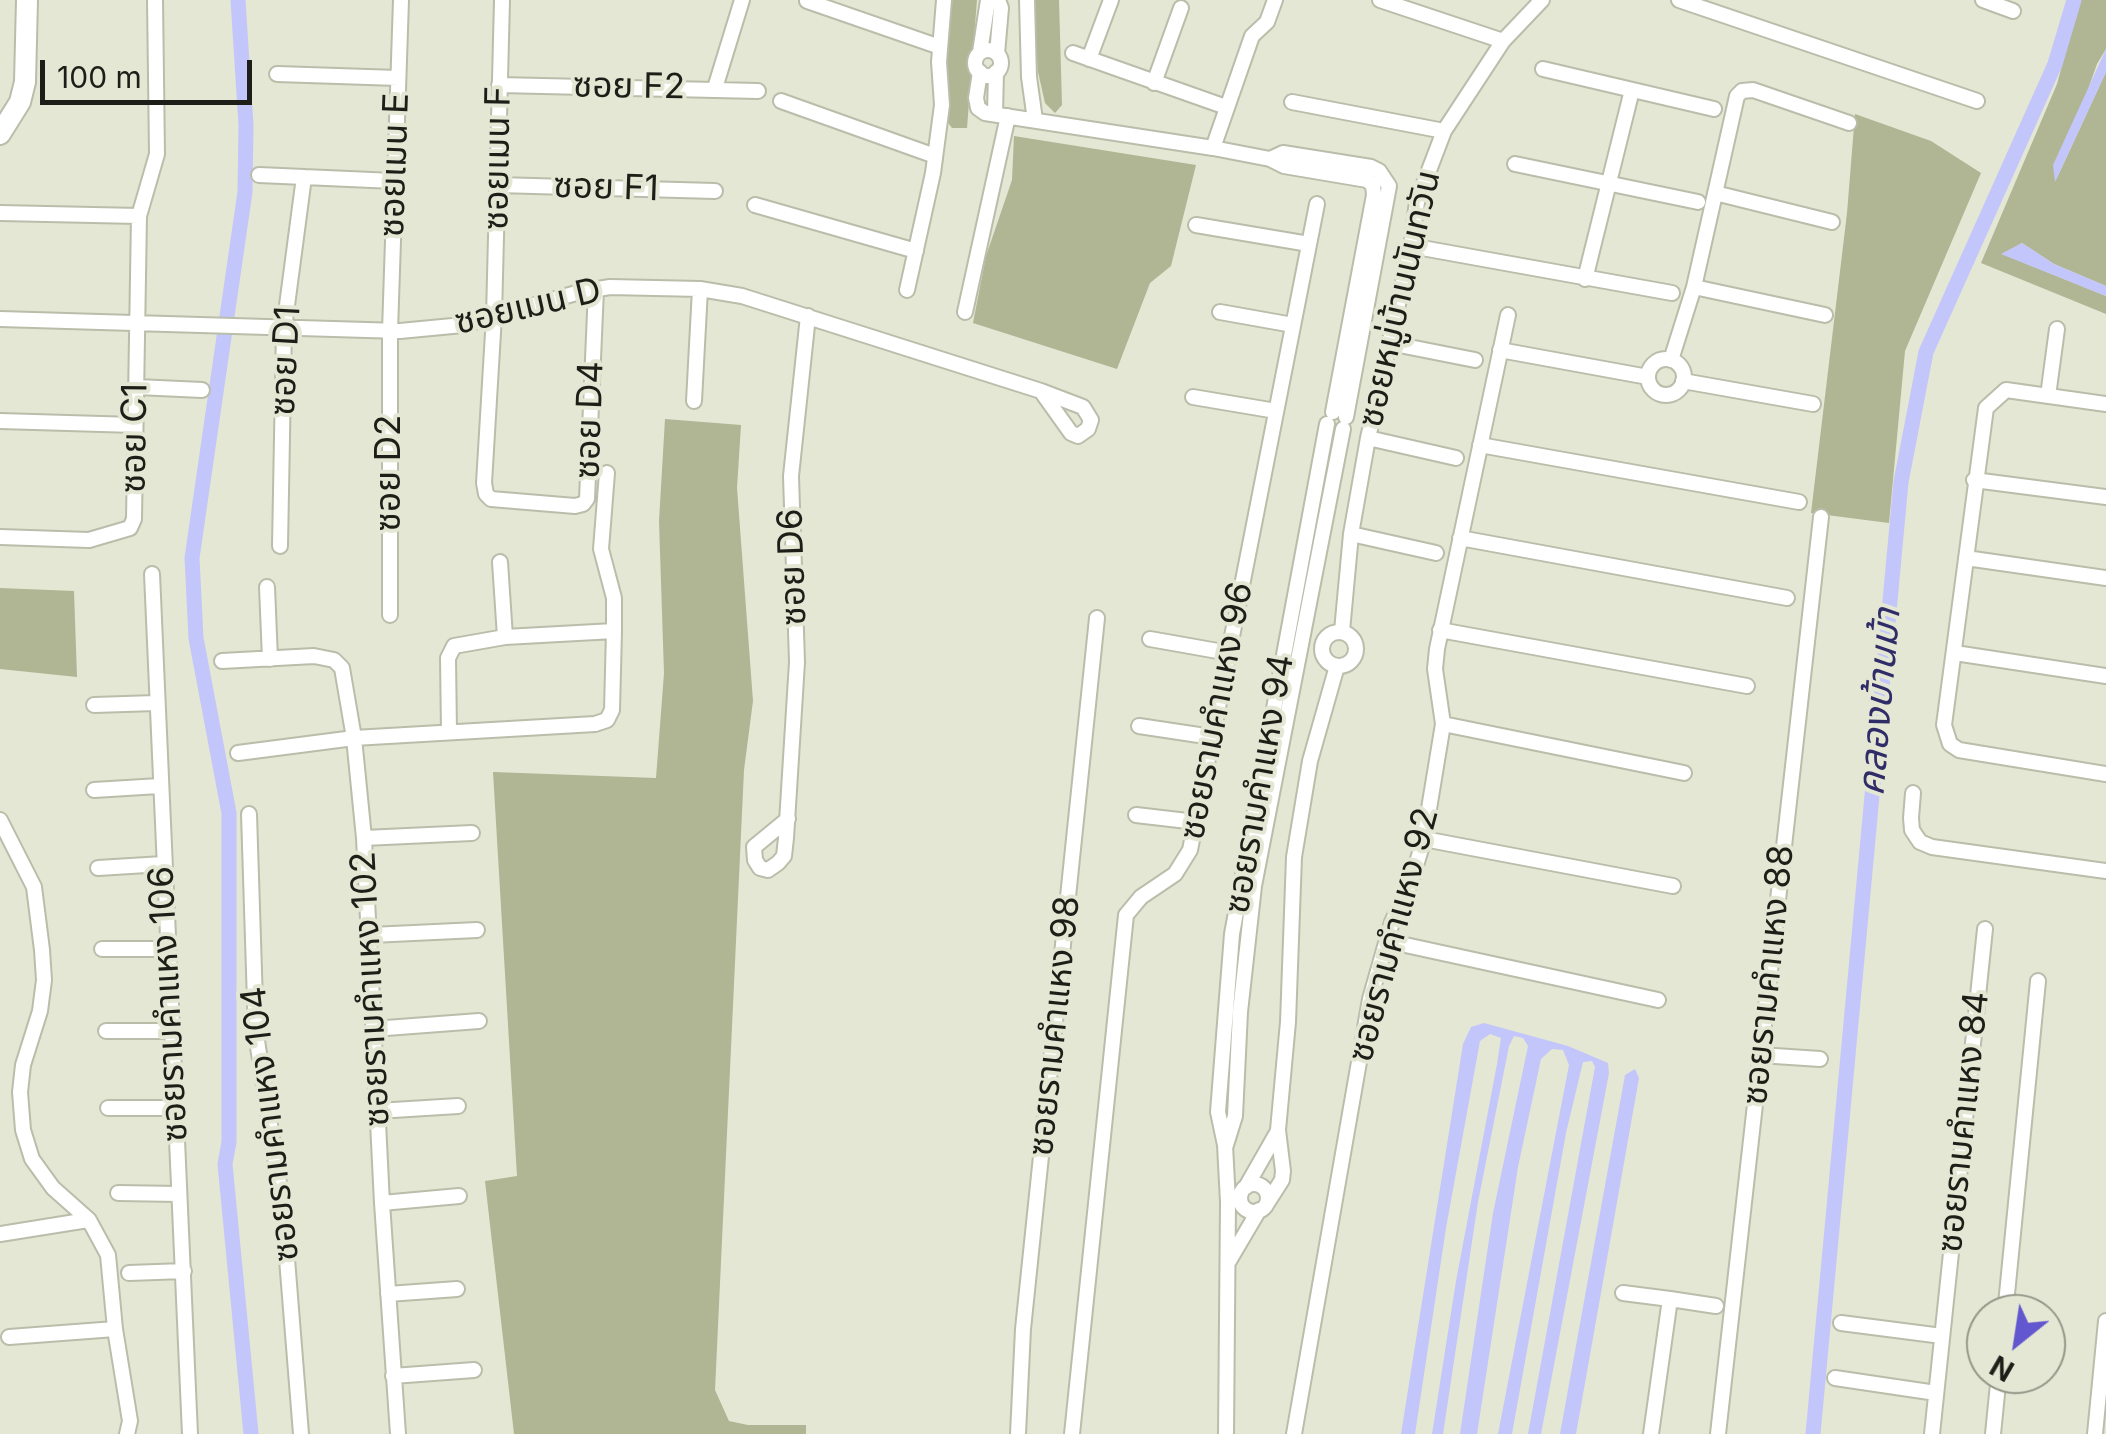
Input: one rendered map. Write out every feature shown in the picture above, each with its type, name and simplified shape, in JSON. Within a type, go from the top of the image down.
[{"type":"street","points":[[0,134],[20,102],[25,82],[27,0]]},
{"type":"street","name":"ซอย C1","points":[[0,537],[89,540],[130,528],[134,519],[140,216],[157,154],[155,0]]},
{"type":"street","name":"ซอยเมน E","points":[[390,331],[401,0]]},
{"type":"street","name":"ซอยเมน F","points":[[502,0],[486,494],[500,502],[538,504]]},
{"type":"street","points":[[715,88],[742,0]]},
{"type":"street","points":[[907,290],[942,105],[940,47],[944,0]]},
{"type":"street","points":[[965,312],[1002,115],[988,72],[975,64],[988,0]]},
{"type":"street","points":[[988,72],[1000,64],[998,0]]},
{"type":"street","points":[[1027,0],[1029,77],[1035,120]]},
{"type":"street","points":[[1090,60],[1110,0]]},
{"type":"street","points":[[1214,148],[1252,36],[1267,22],[1275,0]]},
{"type":"street","points":[[1380,0],[1503,41]]},
{"type":"street","name":"ซอยหมู่บ้านนันทวัน","points":[[1342,631],[1351,534],[1417,202],[1444,131],[1503,41],[1542,0]]},
{"type":"street","points":[[1679,0],[1977,101]]},
{"type":"street","points":[[1983,0],[2013,10]]},
{"type":"street","points":[[807,2],[940,47]]},
{"type":"street","points":[[1154,83],[1181,8]]},
{"type":"street","points":[[980,52],[997,54]]},
{"type":"street","points":[[1072,54],[1226,106]]},
{"type":"street","points":[[1544,69],[1714,110]]},
{"type":"street","points":[[277,74],[398,78]]},
{"type":"street","name":"ซอย F2","points":[[499,85],[758,91]]},
{"type":"street","points":[[1585,279],[1632,90]]},
{"type":"street","points":[[1672,360],[1694,288],[1737,96],[1742,91],[1754,90],[1849,122]]},
{"type":"street","points":[[781,101],[935,156]]},
{"type":"street","points":[[1292,102],[1444,131]]},
{"type":"street","name":"ซอยรามคําแหง 94","points":[[1002,115],[1270,159],[1284,154],[1371,166],[1380,171],[1388,186],[1232,934],[1218,1112],[1226,1146],[1229,1234],[1226,1434]]},
{"type":"street","points":[[1515,164],[1698,202]]},
{"type":"street","points":[[259,174],[394,181]]},
{"type":"street","name":"ซอย D1","points":[[280,546],[284,328],[304,178]]},
{"type":"street","name":"ซอย F1","points":[[497,185],[715,191]]},
{"type":"street","points":[[1715,192],[1832,222]]},
{"type":"street","name":"ซอยรามคําแหง 96","points":[[1072,1434],[1126,915],[1141,897],[1175,874],[1185,861],[1196,822],[1317,204]]},
{"type":"street","points":[[755,205],[916,251]]},
{"type":"street","points":[[0,212],[140,216]]},
{"type":"street","points":[[1196,225],[1309,244]]},
{"type":"street","points":[[1411,246],[1672,293]]},
{"type":"street","points":[[1694,288],[1826,315]]},
{"type":"street","name":"ซอยเมน D","points":[[0,319],[390,331],[462,326],[596,289],[700,289],[742,296],[1040,392]]},
{"type":"street","name":"ซอย D4","points":[[538,504],[575,506],[587,499],[596,289]]},
{"type":"street","points":[[694,400],[700,289]]},
{"type":"street","points":[[1220,312],[1293,326]]},
{"type":"street","name":"ซอยรามคําแหง 92","points":[[1294,1434],[1370,999],[1424,838],[1444,724],[1436,669],[1440,630],[1508,315]]},
{"type":"street","name":"ซอย D6","points":[[788,819],[797,662],[790,476],[808,316]]},
{"type":"street","points":[[2048,396],[2057,329]]},
{"type":"street","name":"ซอย D2","points":[[390,331],[390,615]]},
{"type":"street","points":[[1390,343],[1475,360]]},
{"type":"street","points":[[1500,350],[1648,376]]},
{"type":"street","points":[[1672,360],[1680,366],[1683,381],[1677,390],[1666,394],[1656,391],[1648,376],[1656,362],[1672,360]]},
{"type":"street","points":[[1683,381],[1813,404]]},
{"type":"street","points":[[136,387],[202,390]]},
{"type":"street","points":[[2106,404],[2006,390],[1990,403],[1974,480],[1944,725],[1950,744],[1959,750],[2106,774]]},
{"type":"street","points":[[1193,397],[1276,411]]},
{"type":"street","points":[[0,421],[135,425]]},
{"type":"street","points":[[1368,438],[1456,458]]},
{"type":"street","points":[[1480,445],[1799,502]]},
{"type":"street","points":[[238,753],[354,738],[596,724],[607,720],[612,710],[614,598],[601,549],[606,472]]},
{"type":"street","points":[[1974,480],[2106,497]]},
{"type":"street","name":"ซอยรามคำแหง 88","points":[[1718,1434],[1821,516]]},
{"type":"street","points":[[1351,534],[1436,553]]},
{"type":"street","points":[[1460,538],[1788,598]]},
{"type":"street","points":[[1966,558],[2106,578]]},
{"type":"street","points":[[500,562],[505,637]]},
{"type":"street","name":"ซอยรามคําแหง 106","points":[[152,574],[190,1434]]},
{"type":"street","points":[[267,587],[270,659]]},
{"type":"street","name":"ซอยรามคําแหง 98","points":[[1018,1434],[1023,1329],[1097,618]]},
{"type":"street","points":[[1440,630],[1747,686]]},
{"type":"street","points":[[449,732],[450,650],[463,643],[505,637],[614,631]]},
{"type":"street","name":"ซอยหมู่บ้านนันทวัน","points":[[1337,666],[1349,662],[1356,652],[1353,639],[1342,631]]},
{"type":"street","name":"ซอยหมู่บ้านนันทวัน","points":[[1337,666],[1325,658],[1322,646],[1329,635],[1342,631]]},
{"type":"street","points":[[1150,640],[1229,653]]},
{"type":"street","points":[[1955,653],[2106,676]]},
{"type":"street","name":"ซอยรามคําแหง 102","points":[[222,662],[314,656],[334,660],[342,668],[364,838],[398,1434]]},
{"type":"street","name":"ซอยหมู่บ้านนันทวัน","points":[[1228,1262],[1282,1180],[1278,1130],[1288,1022],[1294,857],[1310,761],[1337,666]]},
{"type":"street","points":[[94,705],[156,704]]},
{"type":"street","points":[[1444,724],[1684,773]]},
{"type":"street","points":[[1139,726],[1212,736]]},
{"type":"street","points":[[94,790],[159,786]]},
{"type":"street","points":[[1914,793],[1910,818],[1920,842],[1932,847],[2106,871]]},
{"type":"street","name":"ซอยรามคําแหง 104","points":[[248,814],[256,1034],[283,1209],[301,1434]]},
{"type":"street","points":[[1136,816],[1196,822]]},
{"type":"street","points":[[0,820],[34,887],[42,950],[40,1011],[23,1065],[20,1092],[23,1130],[32,1159],[52,1188],[88,1220],[108,1255],[130,1421],[127,1434]]},
{"type":"street","points":[[364,838],[472,833]]},
{"type":"street","points":[[1424,838],[1673,886]]},
{"type":"street","points":[[98,868],[163,864]]},
{"type":"street","name":"ซอยรามคำแหง 84","points":[[1932,1434],[1985,929]]},
{"type":"street","points":[[371,935],[477,930]]},
{"type":"street","points":[[1387,940],[1658,1000]]},
{"type":"street","points":[[102,949],[166,949]]},
{"type":"street","points":[[2007,1294],[2038,982]]},
{"type":"street","points":[[373,1028],[478,1021]]},
{"type":"street","points":[[106,1031],[170,1031]]},
{"type":"street","points":[[1760,1055],[1820,1060]]},
{"type":"street","points":[[377,1111],[458,1106]]},
{"type":"street","points":[[108,1108],[174,1108]]},
{"type":"street","name":"ซอยหมู่บ้านนันทวัน","points":[[1229,1234],[1243,1194],[1278,1130]]},
{"type":"street","points":[[1261,1186],[1267,1195],[1262,1208],[1247,1210],[1243,1194],[1261,1186]]},
{"type":"street","points":[[118,1194],[179,1194]]},
{"type":"street","points":[[382,1202],[459,1196]]},
{"type":"street","points":[[0,1234],[88,1220]]},
{"type":"street","points":[[129,1273],[184,1271]]},
{"type":"street","points":[[388,1294],[457,1289]]},
{"type":"street","points":[[1624,1293],[1716,1306]]},
{"type":"street","points":[[1651,1434],[1670,1299]]},
{"type":"street","points":[[2094,1434],[2106,1320]]},
{"type":"street","points":[[1841,1323],[1942,1336]]},
{"type":"street","points":[[9,1337],[115,1329]]},
{"type":"street","points":[[394,1376],[474,1370]]},
{"type":"street","points":[[1836,1378],[1936,1392]]},
{"type":"street","points":[[1993,1434],[1997,1394]]},
{"type":"green space","points":[[949,0],[977,0],[967,128],[952,128],[946,120]]},
{"type":"green space","points":[[1036,0],[1059,0],[1062,105],[1055,113],[1045,103],[1038,72]]},
{"type":"green space","points":[[2080,0],[2106,0],[2106,49],[2097,64],[2056,180],[2106,72],[2106,286],[2054,264],[2022,243],[2002,254],[2106,296],[2106,314],[1981,263],[2057,84]]},
{"type":"green space","points":[[1855,114],[1931,141],[1981,173],[1905,351],[1889,523],[1811,513]]},
{"type":"green space","points":[[1014,136],[1196,165],[1171,266],[1150,283],[1117,369],[973,323],[986,256],[1012,180]]},
{"type":"green space","points":[[665,419],[741,425],[737,488],[753,701],[744,770],[715,1390],[729,1421],[748,1425],[806,1425],[806,1434],[514,1434],[485,1181],[517,1176],[493,772],[656,778],[664,673],[659,521]]},
{"type":"green space","points":[[0,588],[74,591],[77,677],[0,669]]},
{"type":"water","points":[[2106,49],[2106,72],[2055,182],[2053,165]]},
{"type":"water","points":[[2022,243],[2054,264],[2106,286],[2106,296],[2001,254]]},
{"type":"water","points":[[1484,1023],[1568,1046],[1608,1063],[1541,1434],[1528,1434],[1595,1067],[1592,1061],[1583,1062],[1566,1133],[1512,1434],[1498,1434],[1569,1065],[1563,1050],[1552,1049],[1541,1059],[1518,1167],[1477,1434],[1460,1434],[1493,1213],[1528,1046],[1523,1038],[1514,1036],[1478,1202],[1443,1434],[1432,1434],[1501,1038],[1490,1034],[1480,1041],[1446,1228],[1415,1434],[1401,1434],[1463,1044],[1471,1027]]},
{"type":"water","points":[[1635,1069],[1639,1078],[1576,1434],[1560,1434],[1625,1075]]},
{"type":"waterway","points":[[238,0],[246,125],[245,192],[192,558],[196,638],[229,813],[229,1142],[225,1164],[251,1434]]},
{"type":"waterway","name":"คลองบ้านม้า","points":[[1813,1434],[1901,482],[1926,352],[2055,64],[2074,0]]}]
